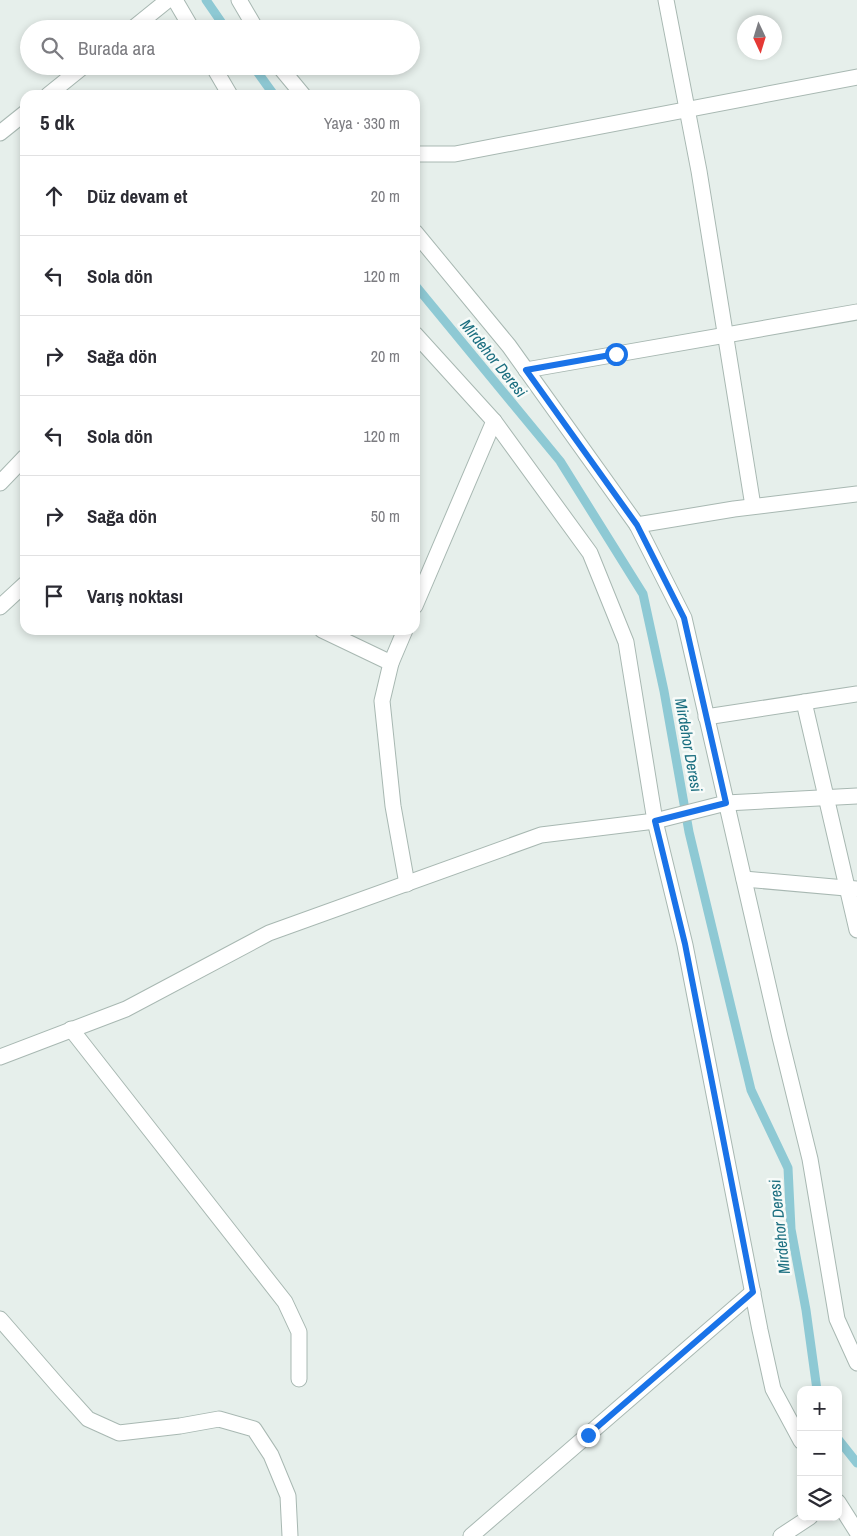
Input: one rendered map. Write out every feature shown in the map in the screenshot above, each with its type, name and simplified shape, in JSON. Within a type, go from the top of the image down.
[{"type":"street","points":[[143,20],[168,0]]},
{"type":"street","points":[[175,0],[187,20]]},
{"type":"street","points":[[239,0],[251,20]]},
{"type":"street","points":[[666,0],[700,181],[753,506]]},
{"type":"street","points":[[54,90],[73,75]]},
{"type":"street","points":[[218,75],[227,90]]},
{"type":"street","points":[[287,75],[299,90]]},
{"type":"street","points":[[420,154],[455,154],[857,77]]},
{"type":"street","points":[[0,133],[20,117]]},
{"type":"street","points":[[420,238],[509,346],[637,525],[684,618],[780,1037],[810,1159],[837,1319],[857,1362]]},
{"type":"street","points":[[526,370],[857,312]]},
{"type":"street","points":[[420,340],[494,421],[590,553],[626,642],[655,821],[685,944],[773,1388],[797,1433]]},
{"type":"street","points":[[420,594],[494,421]]},
{"type":"street","points":[[0,483],[20,462]]},
{"type":"street","points":[[637,525],[753,506],[857,494]]},
{"type":"street","points":[[0,607],[20,589]]},
{"type":"street","points":[[332,635],[391,663]]},
{"type":"street","points":[[403,635],[391,663],[382,701],[393,806],[407,884]]},
{"type":"street","points":[[706,717],[857,694]]},
{"type":"street","points":[[804,702],[826,798],[852,889],[857,930]]},
{"type":"street","points":[[0,1057],[126,1009],[269,933],[541,835],[655,821],[726,803],[857,796]]},
{"type":"street","points":[[744,879],[852,889]]},
{"type":"street","points":[[71,1029],[285,1302],[299,1332],[299,1379]]},
{"type":"street","points":[[471,1536],[753,1292]]},
{"type":"street","points":[[0,1319],[88,1419],[120,1433],[219,1419],[254,1429],[272,1455],[288,1496],[290,1536]]},
{"type":"street","points":[[842,1508],[857,1532]]},
{"type":"street","points":[[781,1536],[804,1521]]},
{"type":"waterway","name":"Mirdehor Deresi","points":[[206,0],[220,20]]},
{"type":"waterway","name":"Mirdehor Deresi","points":[[260,75],[270,90]]},
{"type":"waterway","name":"Mirdehor Deresi","points":[[420,291],[560,461],[643,594],[664,691],[689,832],[751,1090],[788,1168],[791,1229],[806,1310],[816,1386]]},
{"type":"waterway","name":"Mirdehor Deresi","points":[[842,1444],[857,1463]]},
{"type":"route","points":[[588,1435],[753,1292],[685,944],[655,821],[726,803],[684,618],[637,525],[526,370],[616,354]]}]
